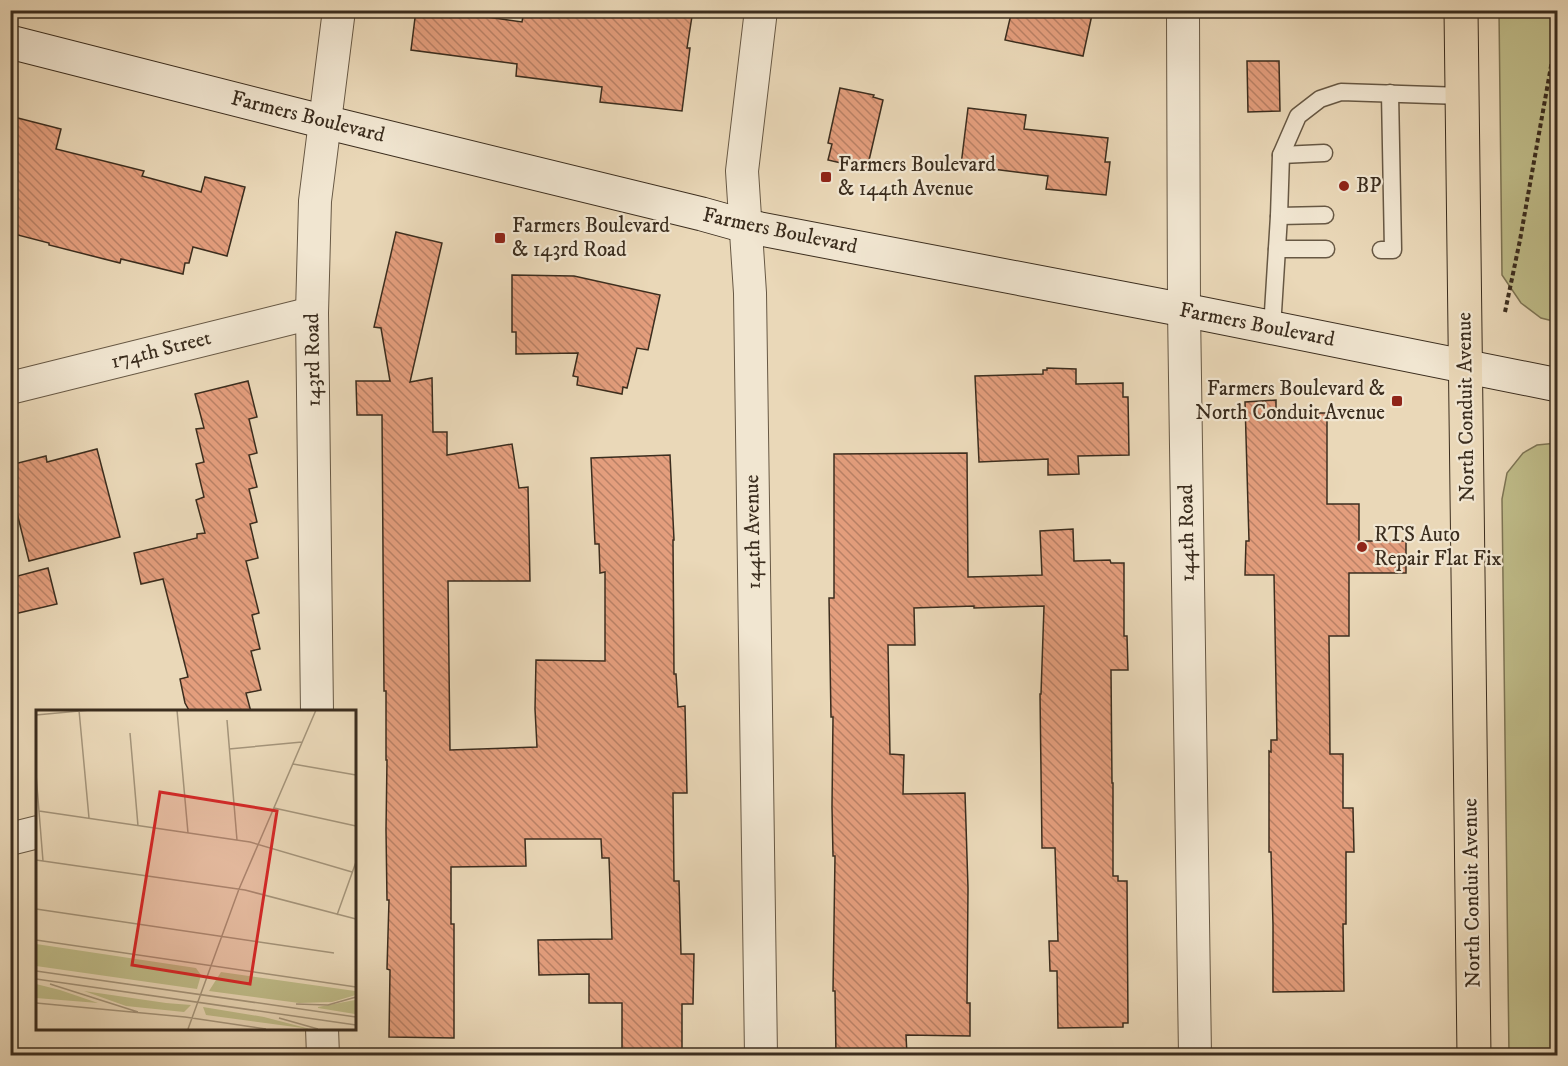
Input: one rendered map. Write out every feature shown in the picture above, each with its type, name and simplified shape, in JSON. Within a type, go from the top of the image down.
[{"type":"main road","name":"North Conduit Avenue","points":[[1461,10],[1474,1056]]},
{"type":"main road","name":"Farmers Boulevard","points":[[10,42],[745,226],[1184,310],[1557,385]]},
{"type":"street","name":"143rd Road","points":[[317,710],[312,313],[315,201],[339,10]]},
{"type":"street","name":"144th Avenue","points":[[761,10],[742,171],[750,293],[761,1056]]},
{"type":"street","name":"144th Road","points":[[1183,10],[1184,310],[1195,1056]]},
{"type":"street","name":"174th Street","points":[[10,387],[312,313]]},
{"type":"street","points":[[10,839],[36,832]]},
{"type":"street","points":[[322,1030],[322,1056]]},
{"type":"lane","points":[[1272,328],[1281,154],[1298,116],[1320,99],[1341,92],[1462,96]]},
{"type":"lane","points":[[1381,250],[1393,250],[1386,214],[1386,150],[1390,93]]},
{"type":"lane","points":[[1281,154],[1324,153]]},
{"type":"lane","points":[[1279,216],[1325,215]]},
{"type":"lane","points":[[1277,249],[1326,249]]},
{"type":"path","points":[[1505,312],[1520,240],[1557,27]]},
{"type":"shaded area","points":[[1499,11],[1557,11],[1557,322],[1541,318],[1521,303],[1502,275]]},
{"type":"shaded area","points":[[1557,443],[1557,1055],[1509,1055],[1502,499],[1507,473],[1523,453],[1537,445]]},
{"type":"building","points":[[416,10],[437,10],[522,22],[524,10],[693,10],[687,48],[690,48],[682,111],[600,102],[602,87],[516,76],[517,64],[411,50]]},
{"type":"building","points":[[1012,10],[1093,10],[1083,56],[1005,40]]},
{"type":"building","points":[[1247,61],[1279,61],[1280,111],[1248,112]]},
{"type":"building","points":[[840,88],[874,95],[873,97],[883,100],[867,169],[828,160],[832,144],[828,143]]},
{"type":"building","points":[[968,108],[1026,115],[1024,129],[1108,138],[1105,162],[1110,162],[1106,195],[1046,189],[1048,176],[961,165]]},
{"type":"building","points":[[10,116],[61,129],[56,149],[144,171],[142,176],[201,192],[205,177],[245,187],[227,256],[193,247],[189,263],[185,263],[183,274],[121,259],[120,263],[10,233]]},
{"type":"building","points":[[396,232],[442,243],[410,382],[432,378],[433,432],[447,432],[447,455],[512,444],[519,488],[528,487],[530,581],[448,581],[450,750],[537,747],[536,660],[605,661],[605,572],[600,573],[599,544],[595,544],[591,458],[670,455],[674,540],[674,674],[676,674],[678,707],[685,706],[687,793],[673,793],[674,881],[679,881],[681,954],[694,954],[693,1004],[682,1004],[682,1056],[622,1056],[622,1003],[589,1003],[589,974],[539,975],[538,940],[612,939],[609,858],[602,858],[601,839],[525,839],[526,866],[451,867],[451,924],[454,924],[454,1038],[389,1037],[382,415],[357,415],[356,381],[390,381],[381,328],[374,327]]},
{"type":"building","points":[[512,275],[574,276],[660,295],[648,350],[637,348],[627,388],[623,387],[622,394],[577,385],[578,377],[573,376],[578,353],[516,354],[516,332],[512,332]]},
{"type":"building","points":[[1047,368],[1076,369],[1076,384],[1123,383],[1123,397],[1128,397],[1129,455],[1078,456],[1079,474],[1048,475],[1048,459],[979,462],[975,376],[1043,374],[1043,370]]},
{"type":"building","points":[[248,381],[257,417],[249,419],[257,453],[249,455],[257,487],[249,489],[257,522],[250,524],[258,558],[246,561],[259,613],[252,615],[260,649],[251,651],[261,690],[246,693],[250,710],[189,710],[185,703],[180,679],[188,677],[163,579],[141,584],[134,553],[197,538],[197,534],[205,533],[196,500],[204,497],[196,464],[204,462],[196,429],[204,428],[195,394]]},
{"type":"building","points":[[1276,400],[1276,413],[1327,413],[1327,504],[1359,504],[1359,541],[1406,541],[1406,573],[1349,573],[1349,636],[1329,636],[1330,754],[1343,754],[1343,808],[1353,808],[1354,852],[1346,852],[1346,924],[1343,924],[1344,991],[1273,992],[1269,751],[1271,752],[1271,740],[1277,740],[1274,575],[1245,575],[1246,541],[1249,541],[1245,402]]},
{"type":"building","points":[[97,449],[120,537],[29,561],[10,485],[10,465],[46,456],[47,462]]},
{"type":"building","points":[[967,453],[968,577],[1042,575],[1040,531],[1073,529],[1074,561],[1110,560],[1111,563],[1124,563],[1124,636],[1127,636],[1128,670],[1111,670],[1113,876],[1118,876],[1118,881],[1127,881],[1128,1023],[1123,1023],[1123,1027],[1058,1028],[1057,971],[1050,971],[1049,941],[1058,941],[1055,848],[1042,848],[1040,694],[1044,606],[914,608],[915,645],[888,645],[890,754],[904,755],[903,794],[965,793],[968,888],[967,1003],[970,1003],[970,1036],[906,1035],[907,1055],[836,1056],[835,991],[833,991],[835,856],[833,856],[832,807],[833,717],[831,717],[829,598],[834,598],[834,454]]},
{"type":"building","points":[[48,568],[57,604],[10,615],[10,578]]},
{"type":"place","name":"Farmers Boulevard & 144th Avenue","points":[[826,177]]},
{"type":"place","name":"BP","points":[[1344,186]]},
{"type":"place","name":"Farmers Boulevard & 143rd Road","points":[[500,238]]},
{"type":"place","name":"Farmers Boulevard & North Conduit Avenue","points":[[1397,401]]},
{"type":"place","name":"RTS Auto Repair Flat Fix","points":[[1362,547]]}]
